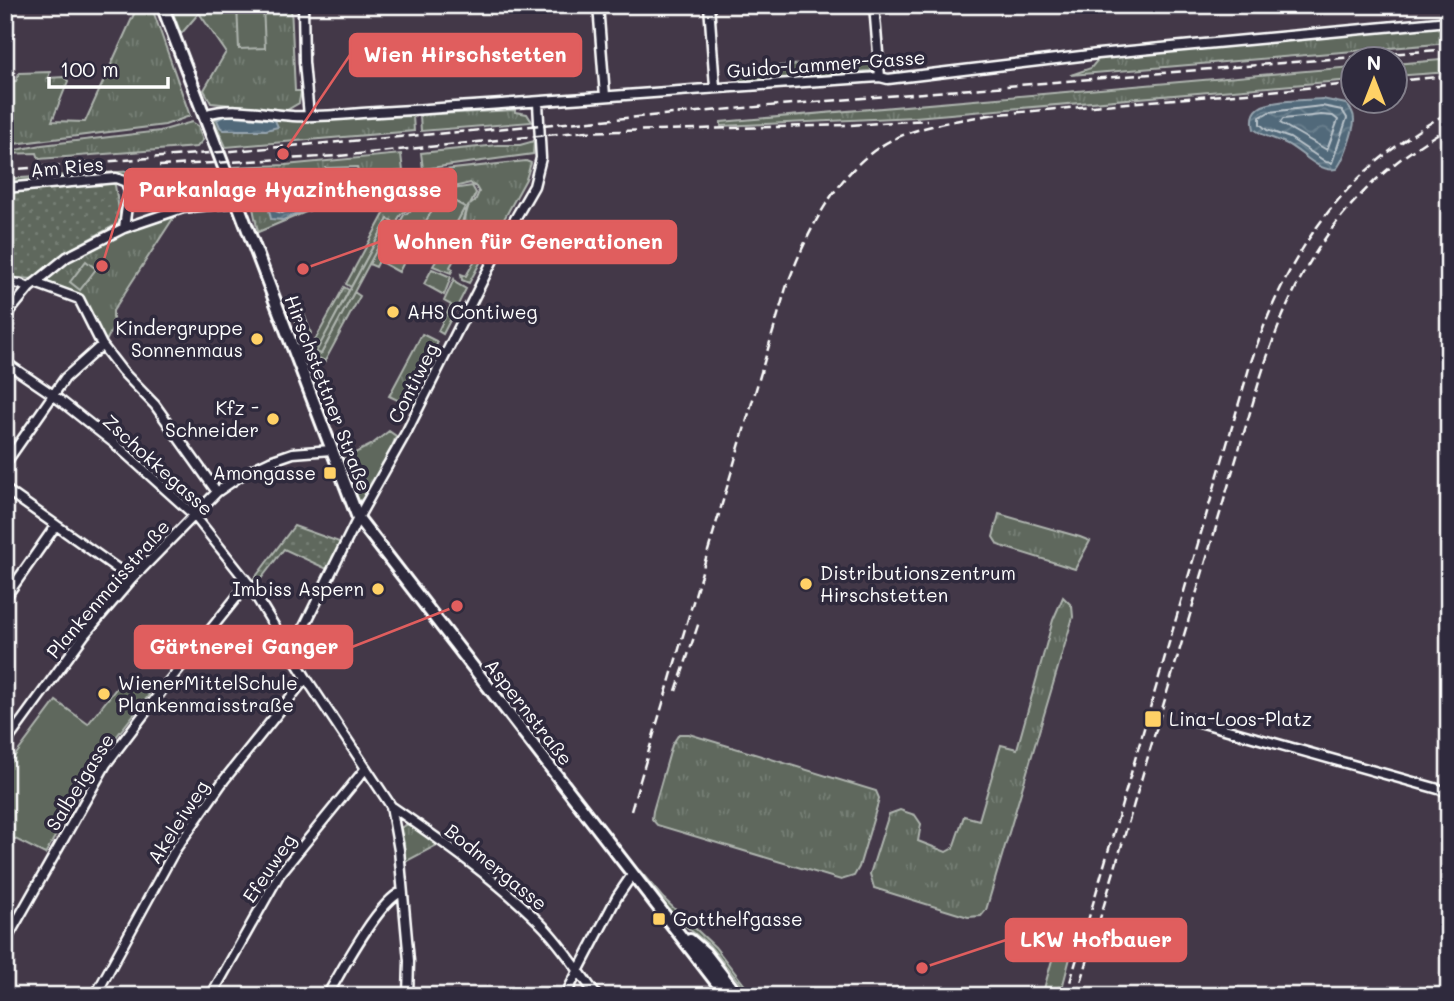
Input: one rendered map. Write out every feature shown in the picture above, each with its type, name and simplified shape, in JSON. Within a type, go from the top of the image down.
[{"type":"main road","name":"Hirschstettner Straße","points":[[162,5],[358,518]]},
{"type":"main road","name":"Aspernstraße","points":[[358,518],[727,996]]},
{"type":"main road","name":"Aspernstraße","points":[[674,927],[705,953],[738,996]]},
{"type":"street","points":[[303,5],[309,116]]},
{"type":"street","points":[[598,5],[606,96]]},
{"type":"street","points":[[709,5],[715,87]]},
{"type":"street","points":[[874,5],[880,77]]},
{"type":"street","name":"Guido-Lammer-Gasse","points":[[204,115],[218,110],[239,110],[309,116],[538,103],[715,87],[880,77],[888,79],[1074,56],[1449,22]]},
{"type":"street","name":"Contiweg","points":[[358,518],[407,431],[499,247],[534,186],[541,158],[538,103]]},
{"type":"street","name":"Am Ries","points":[[5,188],[117,178],[126,182],[129,192],[124,228]]},
{"type":"street","points":[[5,317],[32,286],[67,257],[124,228],[183,208],[237,202]]},
{"type":"street","points":[[5,282],[32,286],[79,299],[102,345],[122,371],[155,405],[217,492]]},
{"type":"street","points":[[5,464],[65,378],[102,345]]},
{"type":"street","name":"Zschokkegasse","points":[[5,362],[52,394],[131,457],[194,515],[248,583],[306,678],[391,806],[409,961],[408,996]]},
{"type":"street","name":"Plankenmaisstraße","points":[[5,744],[85,634],[132,579],[217,492],[243,474],[270,461],[293,453],[331,450]]},
{"type":"street","points":[[5,489],[132,579]]},
{"type":"street","points":[[288,649],[300,635],[358,518]]},
{"type":"street","points":[[5,598],[57,525]]},
{"type":"street","name":"Salbeigasse","points":[[5,942],[106,764],[248,583]]},
{"type":"street","name":"Akeleiweg","points":[[95,996],[175,850],[224,780],[306,678]]},
{"type":"street","points":[[1185,718],[1449,792]]},
{"type":"street","name":"Efeuweg","points":[[212,996],[279,875],[366,768]]},
{"type":"street","name":"Bodmergasse","points":[[391,806],[492,878],[541,923],[597,996]]},
{"type":"street","points":[[565,996],[617,897],[632,875]]},
{"type":"street","points":[[327,996],[349,956],[378,914],[395,894],[402,892]]},
{"type":"green space","points":[[138,5],[151,5],[190,116],[165,125],[5,145],[5,82],[16,81],[19,73],[50,72],[48,78],[64,77],[68,81],[52,121],[85,122]]},
{"type":"green space","points":[[170,5],[291,5],[295,91],[301,91],[299,103],[287,110],[211,103],[204,90],[226,52],[199,13],[181,34]]},
{"type":"green space","points":[[237,5],[263,5],[265,48],[239,49]]},
{"type":"green space","points":[[1449,26],[1449,43],[1408,46],[1338,46],[1338,52],[1071,75],[1091,68],[1100,57]]},
{"type":"green space","points":[[872,59],[874,66],[870,71],[740,82],[738,69]]},
{"type":"green space","points":[[1449,60],[1449,72],[1408,75],[1408,63]]},
{"type":"green space","points":[[1338,68],[1338,81],[915,117],[721,126],[721,122]]},
{"type":"green space","points":[[515,110],[527,114],[532,122],[421,131],[420,115]]},
{"type":"green space","points":[[232,114],[295,121],[413,116],[414,131],[226,147],[214,120]]},
{"type":"green space","points":[[192,122],[198,126],[203,140],[197,147],[39,159],[37,153],[5,154],[42,145],[160,131]]},
{"type":"green space","points":[[534,141],[533,154],[423,169],[421,153],[520,145]]},
{"type":"green space","points":[[401,154],[403,171],[373,174],[360,181],[357,167],[326,168],[328,188],[355,184],[342,197],[258,232],[252,203],[234,167],[285,165]]},
{"type":"green space","points":[[526,161],[531,163],[526,179],[469,283],[462,280],[461,274],[466,276],[489,235],[484,231],[486,227],[475,221],[450,267],[453,269],[451,273],[433,266],[439,256],[448,254],[458,244],[469,205],[457,241],[448,252],[440,254],[451,234],[455,236],[458,230],[454,227],[465,207],[441,194],[413,245],[406,239],[401,223],[404,215],[420,205],[424,188],[446,190],[472,186],[476,193],[470,205],[479,192],[470,183],[450,188],[424,187],[421,189],[419,203],[404,212],[398,221],[401,235],[412,247],[408,254],[380,243],[392,221],[388,219],[351,287],[346,284],[390,203],[389,183],[369,187],[352,196],[364,183],[380,177]]},
{"type":"green space","points":[[134,171],[133,174],[121,177],[5,186],[5,179]]},
{"type":"green space","points":[[110,182],[115,185],[121,222],[65,252],[33,279],[5,277],[5,193]]},
{"type":"green space","points":[[441,194],[465,207],[440,254],[415,241]]},
{"type":"green space","points":[[174,214],[113,311],[113,328],[105,343],[83,302],[43,280],[80,253],[121,232]]},
{"type":"green space","points":[[388,219],[392,221],[321,354],[316,352]]},
{"type":"green space","points":[[378,246],[390,251],[388,254],[400,259],[402,256],[406,258],[399,272],[379,261],[376,267],[369,264]]},
{"type":"green space","points":[[86,261],[96,269],[80,290],[70,282]]},
{"type":"green space","points":[[432,269],[451,277],[444,295],[424,284]]},
{"type":"green space","points":[[454,279],[466,289],[443,334],[438,331],[451,305],[444,301]]},
{"type":"green space","points":[[344,287],[349,290],[317,352],[321,354],[354,292],[360,296],[325,361],[308,353]]},
{"type":"green space","points":[[300,303],[311,333],[305,345],[290,307]]},
{"type":"green space","points":[[422,334],[438,342],[406,404],[389,396]]},
{"type":"green space","points":[[389,431],[396,436],[385,463],[369,492],[357,502],[349,485],[352,483],[343,459],[371,445]]},
{"type":"green space","points":[[999,514],[1090,541],[1075,569],[998,545],[993,537]]},
{"type":"green space","points":[[294,526],[342,543],[329,570],[284,549],[257,584],[254,579]]},
{"type":"green space","points":[[1063,597],[1072,606],[1073,617],[986,910],[981,916],[968,917],[874,888],[870,874],[889,814],[900,810],[915,815],[921,824],[918,841],[946,852],[953,848],[964,816],[979,820],[1001,745],[1017,749],[1053,620]]},
{"type":"green space","points":[[126,676],[149,695],[102,755],[45,854],[5,834],[5,769],[56,701],[88,724]]},
{"type":"green space","points":[[679,734],[689,734],[876,791],[878,803],[854,876],[841,880],[657,825],[652,819],[653,811],[672,745]]},
{"type":"green space","points":[[408,824],[439,844],[405,862],[400,828]]},
{"type":"green space","points":[[640,871],[662,897],[715,947],[753,996],[750,996],[709,945],[668,912],[638,873]]},
{"type":"green space","points":[[1059,935],[1075,939],[1060,996],[1042,996]]},
{"type":"water","points":[[1322,99],[1338,102],[1338,116],[1353,116],[1354,125],[1350,138],[1336,169],[1323,168],[1291,146],[1254,129],[1253,120],[1257,110],[1271,103]]},
{"type":"water","points":[[225,115],[275,120],[278,127],[266,130],[224,130],[217,120]]},
{"type":"water","points":[[322,183],[326,193],[323,203],[283,220],[271,219],[266,196],[285,184]]},
{"type":"railway","points":[[5,170],[1449,49]]},
{"type":"railway","points":[[1408,80],[1449,76]]},
{"type":"railway","points":[[986,115],[1338,85]]},
{"type":"railway","points":[[1066,996],[1250,365],[1265,324],[1301,250],[1349,188],[1411,135],[1449,112]]},
{"type":"railway","points":[[631,811],[786,288],[815,222],[843,181],[877,148],[922,129],[997,114]]},
{"type":"railway","points":[[581,132],[850,125],[927,120]]},
{"type":"railway","points":[[1077,996],[1259,382],[1289,303],[1327,235],[1352,205],[1412,151],[1449,127]]},
{"type":"railway","points":[[159,166],[339,156],[588,131]]},
{"type":"railway","points":[[676,691],[699,622]]},
{"type":"place","name":"Wien Hirschstetten","points":[[283,154]]},
{"type":"place","name":"Parkanlage Hyazinthengasse","points":[[102,266]]},
{"type":"place","name":"Wohnen für Generationen","points":[[303,269]]},
{"type":"place","name":"AHS Contiweg","points":[[393,312]]},
{"type":"place","name":"Kindergruppe Sonnenmaus","points":[[257,339]]},
{"type":"place","name":"Kfz - Schneider","points":[[273,419]]},
{"type":"place","name":"Amongasse","points":[[330,473]]},
{"type":"place","name":"Distributionszentrum Hirschstetten","points":[[806,584]]},
{"type":"place","name":"Imbiss Aspern","points":[[378,589]]},
{"type":"place","name":"Gärtnerei Ganger","points":[[457,606]]},
{"type":"place","name":"WienerMittelSchule Plankenmaisstraße","points":[[104,694]]},
{"type":"place","name":"Lina-Loos-Platz","points":[[1153,719]]},
{"type":"place","name":"Gotthelfgasse","points":[[659,919]]},
{"type":"place","name":"LKW Hofbauer","points":[[922,968]]}]
